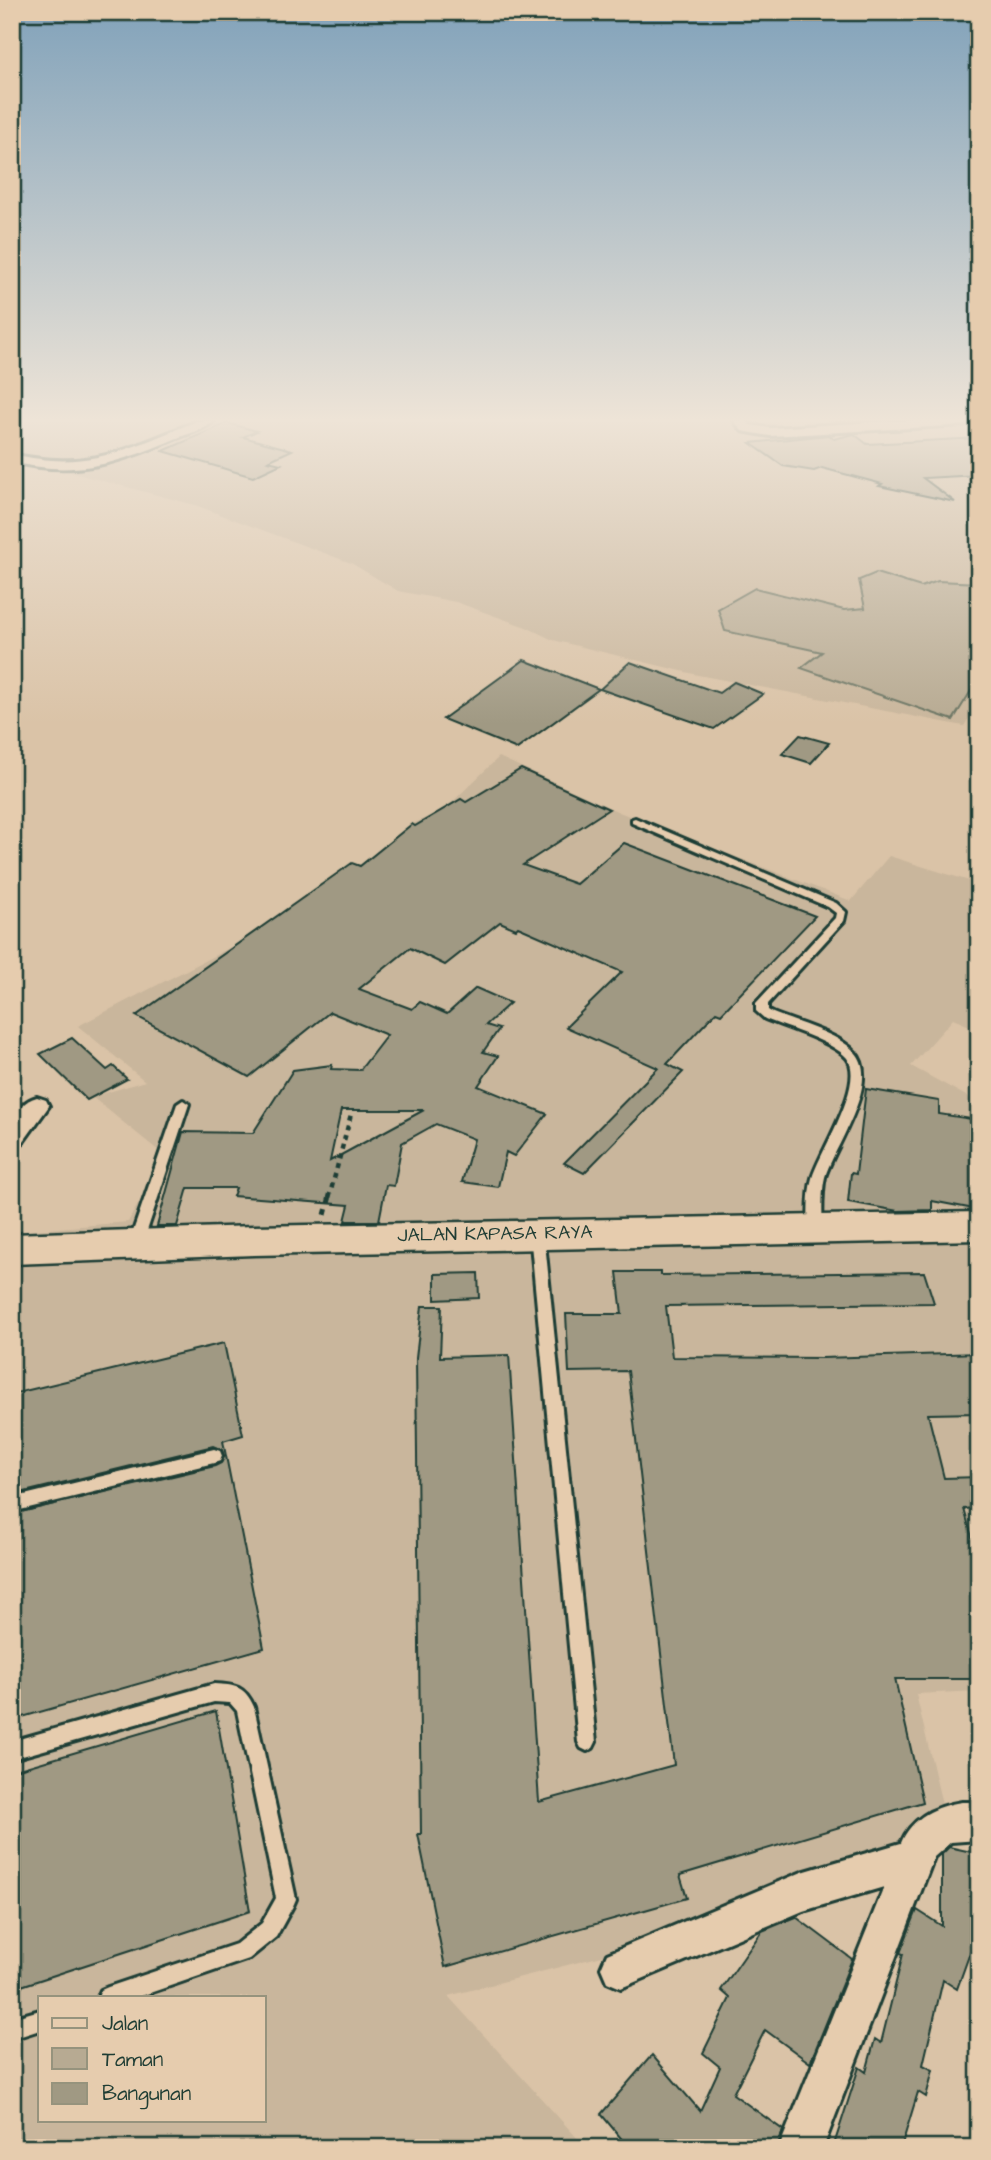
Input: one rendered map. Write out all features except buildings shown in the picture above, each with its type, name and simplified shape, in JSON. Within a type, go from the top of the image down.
[{"type":"main road","name":"JALAN KAPASA RAYA","points":[[12,1249],[320,1237],[815,1231],[979,1226]]},
{"type":"street","points":[[12,1139],[37,1106]]},
{"type":"street","points":[[801,2148],[915,1858],[928,1833],[940,1826],[979,1821]]},
{"type":"street","points":[[621,1968],[802,1892],[915,1858]]},
{"type":"lane","points":[[635,821],[832,905],[841,912],[840,919],[762,1003],[762,1011],[769,1016],[852,1055],[858,1067],[854,1096],[818,1179],[815,1231]]},
{"type":"lane","points":[[136,1243],[183,1104]]},
{"type":"lane","points":[[537,1233],[587,1742]]},
{"type":"lane","points":[[12,1505],[214,1456]]},
{"type":"lane","points":[[12,1749],[214,1693],[234,1694],[245,1707],[286,1899],[269,1930],[242,1952],[111,1996]]},
{"type":"lane","points":[[12,2029],[38,2021]]},
{"type":"path","points":[[320,1237],[351,1114]]},
{"type":"shaded area","points":[[240,522],[979,522],[979,583],[938,581],[921,587],[902,579],[865,608],[844,610],[755,588],[725,631],[822,652],[802,668],[953,720],[979,678],[979,702],[964,726],[698,675],[553,640],[526,627],[456,602],[398,591],[351,563]]},
{"type":"shaded area","points":[[499,757],[619,812],[851,901],[889,856],[979,884],[979,1030],[953,1019],[911,1066],[979,1103],[979,1691],[916,1694],[948,1830],[648,1944],[448,1996],[579,2140],[575,2148],[12,2148],[12,1232],[128,1222],[165,1156],[92,1097],[145,1081],[78,1026],[235,945],[352,863],[361,865],[412,824],[443,811]]},
{"type":"green space","points":[[876,573],[921,587],[938,581],[979,583],[979,678],[953,720],[801,668],[822,652],[725,631],[718,609],[755,588],[844,610],[865,608],[859,580]]}]
